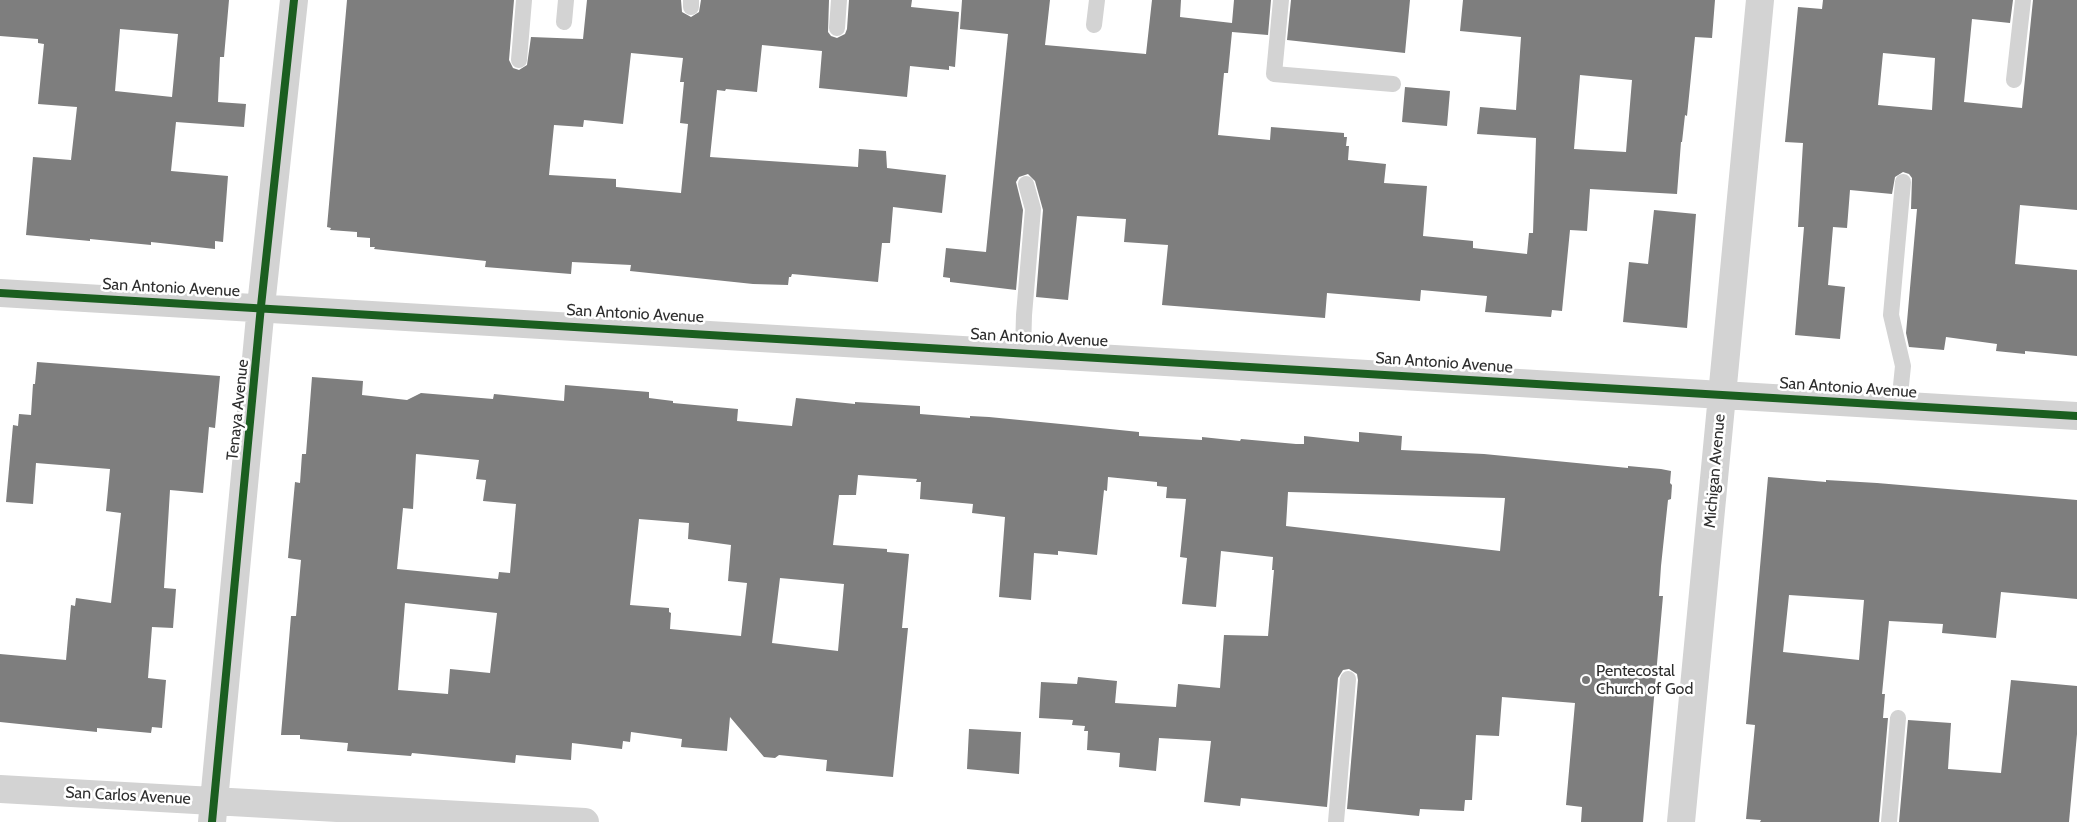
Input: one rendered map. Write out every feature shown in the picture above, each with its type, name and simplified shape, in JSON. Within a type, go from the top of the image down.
[{"type":"street","name":"Tenaya Avenue","points":[[213,811],[261,306],[294,0]]},
{"type":"street","name":"Michigan Avenue","points":[[1681,822],[1760,0]]},
{"type":"street","name":"San Antonio Avenue","points":[[0,293],[261,306],[1023,351],[2077,416]]},
{"type":"street","name":"San Carlos Avenue","points":[[0,789],[213,811],[585,822]]},
{"type":"lane","points":[[519,60],[524,0]]},
{"type":"lane","points":[[564,22],[566,0]]},
{"type":"lane","points":[[837,28],[839,0]]},
{"type":"lane","points":[[1094,25],[1097,0]]},
{"type":"lane","points":[[1282,0],[1274,74],[1393,84]]},
{"type":"lane","points":[[2014,80],[2023,0]]},
{"type":"lane","points":[[1899,405],[1903,366],[1891,315],[1902,182]]},
{"type":"lane","points":[[1023,351],[1024,315],[1033,209],[1026,184]]},
{"type":"lane","points":[[1336,822],[1348,679]]},
{"type":"lane","points":[[1889,822],[1898,718]]},
{"type":"building","points":[[0,0],[229,0],[224,57],[220,57],[218,102],[246,104],[244,127],[176,122],[171,171],[228,176],[223,242],[215,241],[215,249],[151,242],[151,245],[26,235],[33,157],[71,160],[77,107],[38,104],[44,44],[38,43],[38,39],[0,36]],"holes":[[[120,29],[178,34],[172,97],[115,91]]]},
{"type":"building","points":[[347,0],[514,0],[509,60],[513,68],[519,70],[527,65],[531,37],[583,39],[587,0],[681,0],[682,12],[691,17],[699,12],[701,0],[829,0],[828,32],[831,36],[837,38],[845,34],[847,29],[849,0],[912,0],[911,7],[959,12],[955,67],[949,66],[949,70],[910,66],[907,97],[819,88],[822,51],[762,45],[757,92],[717,90],[710,157],[858,167],[859,149],[886,151],[887,168],[946,175],[942,213],[893,207],[890,243],[882,243],[878,282],[792,274],[789,277],[788,285],[753,284],[630,271],[631,265],[572,262],[571,274],[485,267],[486,261],[374,249],[375,247],[370,247],[370,238],[357,237],[357,232],[330,230],[331,228],[327,227]],"holes":[[[631,53],[683,58],[680,82],[684,82],[680,123],[688,124],[681,193],[616,187],[616,179],[549,175],[554,125],[583,127],[584,120],[623,124]]]},
{"type":"building","points":[[962,0],[1050,0],[1045,45],[1146,54],[1152,0],[1181,0],[1180,17],[1232,23],[1234,0],[1271,0],[1268,35],[1232,32],[1228,73],[1224,73],[1218,135],[1270,140],[1271,127],[1344,133],[1344,137],[1347,137],[1346,146],[1349,146],[1348,160],[1386,164],[1384,183],[1427,186],[1423,236],[1473,241],[1473,248],[1527,254],[1529,233],[1533,233],[1536,138],[1477,134],[1480,107],[1516,110],[1521,37],[1460,31],[1463,0],[1715,0],[1712,38],[1695,37],[1687,116],[1685,115],[1681,142],[1677,194],[1590,189],[1587,231],[1570,230],[1562,311],[1552,310],[1551,317],[1485,312],[1487,296],[1421,290],[1420,301],[1327,293],[1325,318],[1162,305],[1168,245],[1124,242],[1126,219],[1077,216],[1068,300],[1036,297],[1043,210],[1035,181],[1028,174],[1019,177],[1016,182],[1023,210],[1016,290],[950,282],[950,278],[943,277],[946,248],[986,252],[1008,34],[960,29]],"holes":[[[1580,75],[1632,80],[1626,152],[1574,149]]]},
{"type":"building","points":[[1291,0],[1410,0],[1405,53],[1287,40]]},
{"type":"building","points":[[1823,0],[2013,0],[2010,23],[1972,19],[1964,102],[2022,108],[2033,0],[2077,0],[2077,210],[2020,205],[2015,264],[2077,270],[2077,356],[2025,351],[2025,354],[1996,351],[1997,344],[1946,337],[1944,350],[1909,347],[1906,333],[1917,209],[1911,209],[1912,178],[1909,174],[1903,172],[1895,177],[1892,194],[1850,190],[1847,228],[1833,227],[1828,285],[1845,287],[1840,339],[1795,335],[1804,227],[1798,227],[1803,143],[1785,142],[1798,7],[1822,9]],"holes":[[[1883,53],[1935,58],[1932,110],[1878,105]]]},
{"type":"building","points":[[1405,87],[1450,91],[1447,126],[1402,122]]},
{"type":"building","points":[[1654,210],[1696,214],[1687,328],[1623,322],[1629,262],[1648,264]]},
{"type":"building","points":[[37,362],[220,376],[215,428],[209,427],[203,493],[170,490],[164,588],[176,589],[173,628],[152,627],[148,678],[166,680],[162,728],[152,727],[151,733],[97,728],[97,732],[0,722],[0,654],[66,660],[71,605],[75,606],[76,598],[111,603],[121,513],[106,511],[110,469],[36,463],[33,504],[6,502],[13,425],[18,426],[19,414],[31,415]]},
{"type":"building","points":[[312,377],[363,381],[362,395],[407,400],[421,393],[493,399],[494,394],[564,401],[565,385],[649,392],[649,398],[673,401],[673,403],[738,409],[737,421],[792,426],[796,398],[855,404],[855,402],[920,406],[920,414],[970,418],[970,416],[989,417],[1139,432],[1139,436],[1202,440],[1202,437],[1304,444],[1304,436],[1359,442],[1359,432],[1402,436],[1401,450],[1484,454],[1671,471],[1671,499],[1668,500],[1661,566],[1659,596],[1663,596],[1643,822],[1581,822],[1582,807],[1566,805],[1575,703],[1502,697],[1499,736],[1476,735],[1472,800],[1465,800],[1464,811],[1420,809],[1419,816],[1347,809],[1358,680],[1357,674],[1349,669],[1343,670],[1338,678],[1327,807],[1241,798],[1240,806],[1204,802],[1211,741],[1159,738],[1156,771],[1119,767],[1120,753],[1087,750],[1088,731],[1084,731],[1085,726],[1072,725],[1073,720],[1039,718],[1041,682],[1077,684],[1078,677],[1117,681],[1115,703],[1176,707],[1178,684],[1220,688],[1224,635],[1268,636],[1274,570],[1272,570],[1273,557],[1221,551],[1216,607],[1182,604],[1187,558],[1180,557],[1186,499],[1166,498],[1167,487],[1157,486],[1157,482],[1108,477],[1107,491],[1104,490],[1097,555],[1058,551],[1058,555],[1034,553],[1031,600],[999,597],[1005,517],[972,513],[973,504],[920,499],[921,482],[916,482],[917,479],[858,475],[856,495],[839,495],[833,545],[887,549],[887,552],[909,554],[902,628],[908,628],[893,777],[826,771],[827,760],[779,755],[775,758],[764,757],[730,717],[727,751],[681,747],[682,739],[631,732],[630,742],[623,741],[622,749],[572,743],[571,760],[516,755],[515,763],[412,753],[411,756],[347,751],[348,743],[300,739],[300,735],[281,735],[291,616],[296,616],[301,560],[288,558],[295,482],[300,483],[302,454],[306,454]],"holes":[[[416,454],[479,460],[476,479],[486,480],[483,501],[516,504],[510,573],[499,572],[498,579],[397,569],[403,508],[413,509]],[[1288,492],[1505,498],[1500,551],[1286,526]],[[639,519],[689,523],[688,539],[731,545],[728,581],[747,583],[741,636],[670,629],[671,613],[669,608],[630,605]],[[780,578],[844,584],[838,651],[772,643]],[[405,603],[497,613],[490,673],[450,669],[448,694],[398,690]]]},
{"type":"building","points":[[1768,477],[1826,482],[1826,480],[1877,483],[2077,500],[2077,599],[2001,592],[1996,638],[1942,633],[1943,624],[1889,621],[1882,694],[1885,694],[1883,718],[1888,718],[1879,822],[1760,822],[1761,820],[1746,819],[1755,725],[1746,724]],"holes":[[[1789,595],[1864,600],[1859,660],[1783,652]]]},
{"type":"building","points":[[2011,680],[2077,686],[2077,734],[2069,822],[1899,822],[1908,720],[1951,723],[1948,769],[2001,773]]},
{"type":"building","points":[[969,729],[1021,732],[1019,774],[967,769]]},
{"type":"cycle path","points":[[212,822],[261,306],[294,0]]},
{"type":"cycle path","points":[[0,293],[779,337],[2077,416]]},
{"type":"place","name":"Pentecostal Church of God","points":[[1586,680]]}]
